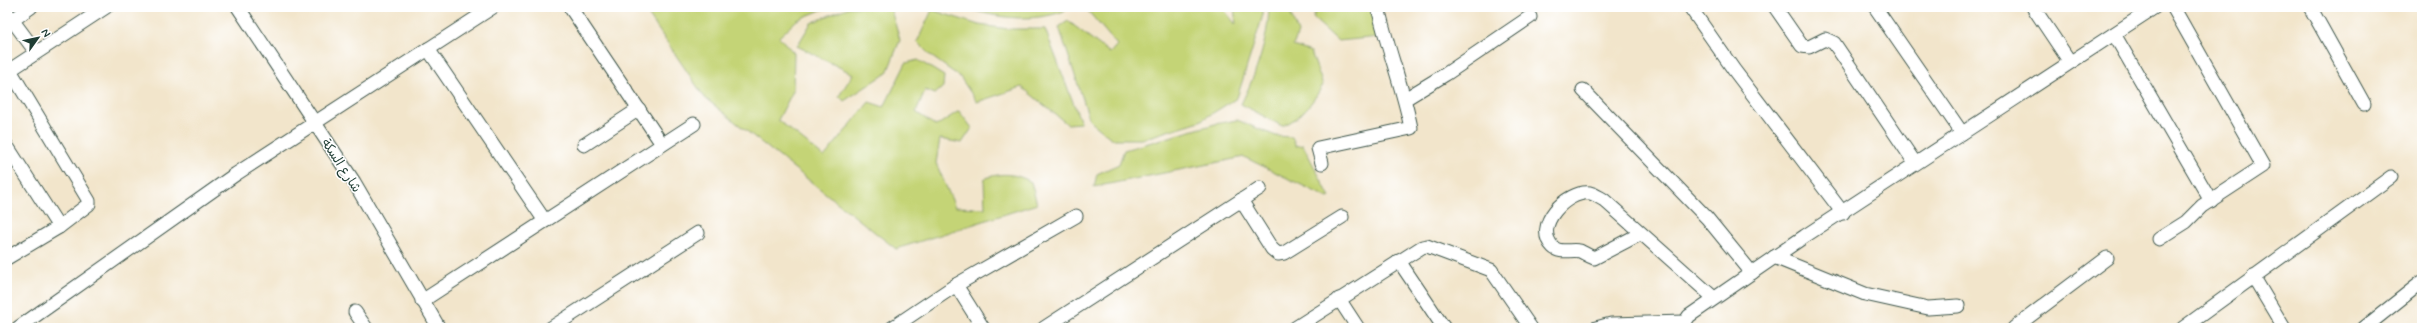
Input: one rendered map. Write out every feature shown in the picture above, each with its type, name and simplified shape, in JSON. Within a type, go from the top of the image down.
[{"type":"street","points":[[31,7],[10,17],[36,52]]},
{"type":"street","points":[[7,258],[59,227],[87,208],[89,201],[9,71],[106,7]]},
{"type":"street","name":"شارع السكة","points":[[238,7],[366,202],[439,328]]},
{"type":"street","points":[[24,327],[171,219],[314,123],[493,7]]},
{"type":"street","points":[[570,7],[662,144]]},
{"type":"street","points":[[1322,163],[1318,148],[1411,128],[1405,98],[1384,37],[1378,7]]},
{"type":"street","points":[[1690,7],[1734,70],[1843,213]]},
{"type":"street","points":[[1775,7],[1802,46],[1809,47],[1825,39],[1834,43],[1915,163]]},
{"type":"street","points":[[1875,7],[1962,133]]},
{"type":"street","points":[[2034,7],[2070,62]]},
{"type":"street","points":[[1596,328],[1618,323],[1685,325],[1689,316],[1774,257],[1843,213],[1915,163],[2155,7]]},
{"type":"street","points":[[2159,239],[2186,222],[2202,206],[2263,166],[2173,7]]},
{"type":"street","points":[[2310,7],[2364,104]]},
{"type":"street","points":[[1405,98],[1446,74],[1530,16]]},
{"type":"street","points":[[2114,34],[2211,201]]},
{"type":"street","points":[[428,49],[545,221]]},
{"type":"street","points":[[1583,90],[1707,218],[1752,273]]},
{"type":"street","points":[[584,145],[639,109]]},
{"type":"street","points":[[422,301],[694,124]]},
{"type":"street","points":[[7,146],[59,227]]},
{"type":"street","points":[[2183,328],[2391,177]]},
{"type":"street","points":[[1044,328],[1260,188]]},
{"type":"street","points":[[1640,234],[1594,258],[1574,250],[1558,250],[1552,246],[1548,235],[1548,222],[1554,212],[1566,202],[1578,195],[1590,193],[1604,200],[1640,234],[1714,298]]},
{"type":"street","points":[[1241,200],[1272,249],[1278,254],[1284,253],[1342,217]]},
{"type":"street","points":[[892,328],[956,285],[1076,216]]},
{"type":"street","points":[[551,328],[698,233]]},
{"type":"street","points":[[1295,328],[1399,261],[1427,246],[1486,267],[1495,274],[1531,328]]},
{"type":"street","points":[[1774,257],[1865,294],[1928,308],[1958,306]]},
{"type":"street","points":[[2014,328],[2107,258]]},
{"type":"street","points":[[1399,261],[1444,328]]},
{"type":"street","points":[[2253,276],[2284,328]]},
{"type":"street","points":[[2364,328],[2422,282]]},
{"type":"street","points":[[956,285],[983,328]]},
{"type":"street","points":[[1339,300],[1358,328]]},
{"type":"street","points":[[355,312],[366,328]]},
{"type":"green space","points":[[643,7],[828,7],[797,20],[779,37],[794,53],[793,91],[778,120],[824,157],[869,102],[884,107],[906,63],[918,60],[944,76],[943,87],[935,94],[925,90],[916,112],[936,126],[959,111],[972,128],[962,143],[940,139],[936,163],[955,207],[985,208],[984,179],[1002,174],[1014,175],[1031,182],[1037,204],[896,249],[705,98]]},
{"type":"green space","points":[[849,7],[890,7],[900,40],[887,73],[844,101],[839,96],[853,74],[797,46],[811,23]]},
{"type":"green space","points":[[963,7],[1073,7],[1047,16],[1018,18],[1004,17]]},
{"type":"green space","points":[[1093,7],[1222,7],[1236,25],[1234,7],[1262,7],[1263,15],[1237,98],[1200,121],[1142,139],[1112,139],[1090,121],[1059,27],[1068,21],[1110,53],[1117,45],[1088,11]]},
{"type":"green space","points":[[1269,7],[1288,7],[1298,33],[1293,46],[1311,52],[1323,85],[1315,98],[1301,114],[1289,123],[1282,126],[1241,104],[1252,81],[1264,45]]},
{"type":"green space","points":[[1317,7],[1372,7],[1379,37],[1338,41],[1313,18]]},
{"type":"green space","points":[[932,10],[979,25],[1008,29],[1045,29],[1081,123],[1067,124],[1022,87],[977,102],[960,77],[931,56],[917,42]]},
{"type":"green space","points":[[1237,120],[1276,136],[1292,137],[1296,146],[1303,145],[1330,197],[1328,198],[1244,157],[1094,187],[1097,174],[1119,164],[1124,150],[1215,124]]}]
